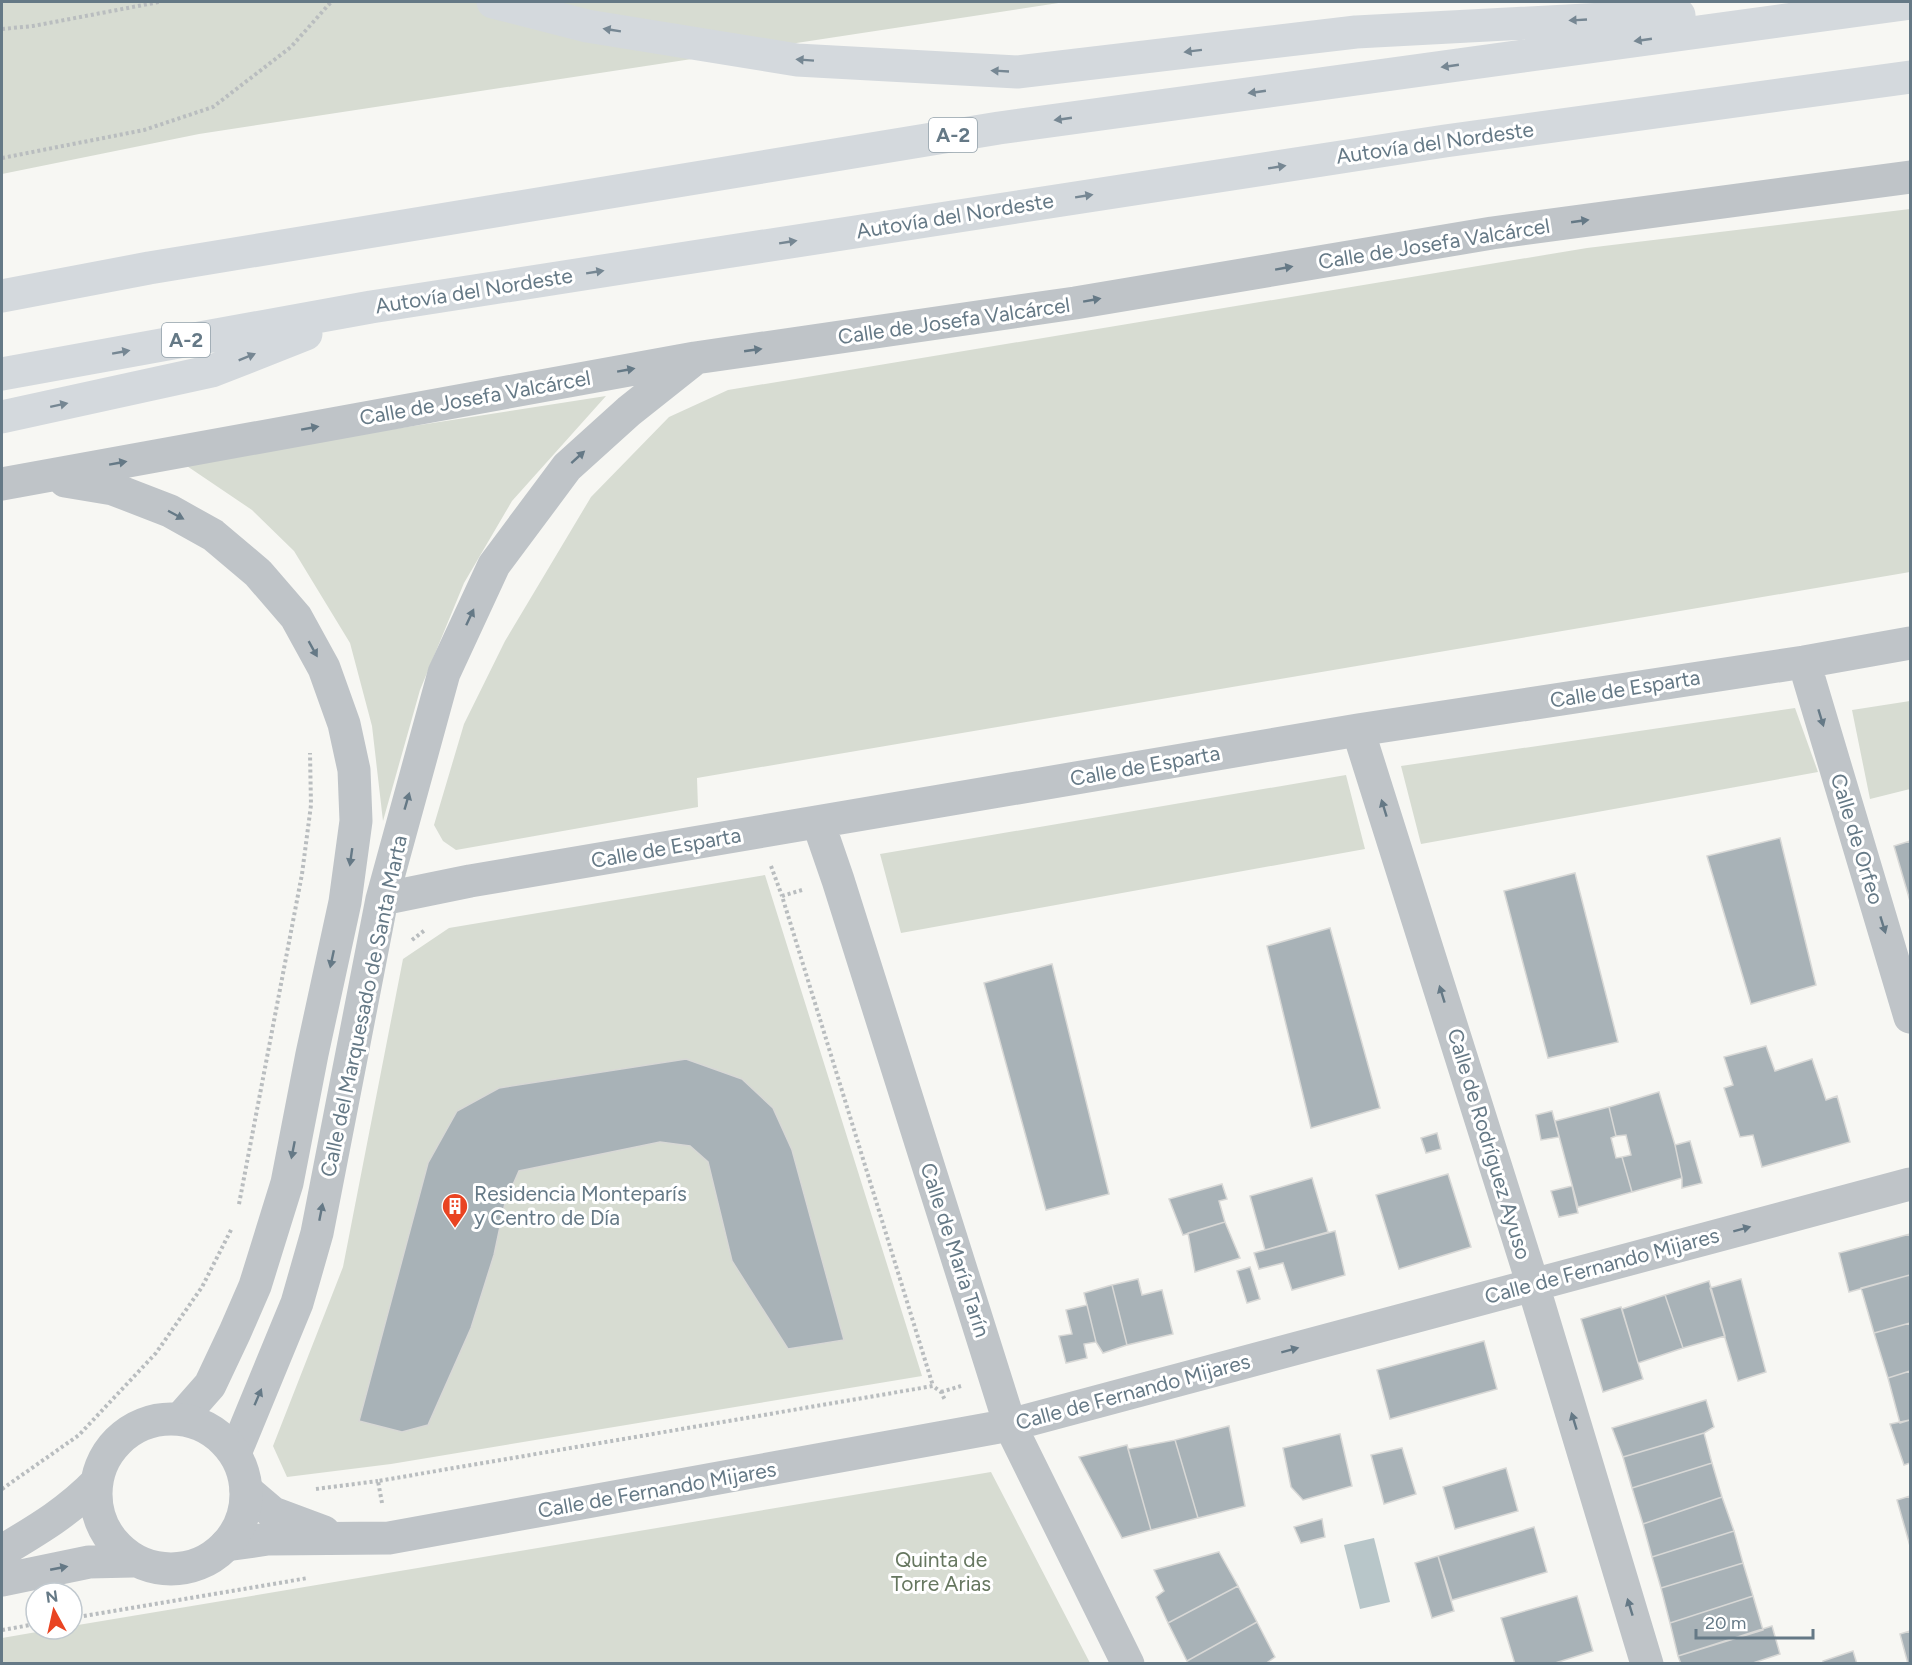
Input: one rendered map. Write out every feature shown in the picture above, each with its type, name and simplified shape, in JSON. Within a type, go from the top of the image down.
[{"type":"highway","points":[[493,2],[587,26],[797,60],[1017,72],[1356,32],[1910,3]]},
{"type":"highway","name":"A-2","points":[[2,296],[149,268],[999,128],[1910,3]]},
{"type":"highway","name":"Autovía del Nordeste","points":[[2,374],[371,307],[1445,141],[1911,77]]},
{"type":"highway","points":[[2,417],[212,371],[371,307]]},
{"type":"street","name":"Calle de Josefa Valcárcel","points":[[2,484],[695,358],[1075,303],[1492,232],[1911,177]]},
{"type":"street","name":"Calle del Marquesado de Santa Marta","points":[[236,1451],[297,1304],[317,1233],[382,898],[444,673],[494,566],[567,467],[629,411],[695,358]]},
{"type":"street","name":"Calle del Marquesado de Santa Marta","points":[[40,477],[113,489],[170,511],[213,535],[258,573],[296,617],[324,668],[344,724],[354,770],[356,821],[345,902],[287,1183],[255,1286],[239,1323],[210,1384],[181,1418]]},
{"type":"street","name":"Calle de Esparta","points":[[382,898],[1358,730],[1804,662],[1911,643]]},
{"type":"street","name":"Calle de Orfeo","points":[[1804,662],[1911,1017]]},
{"type":"street","name":"Calle de Rodríguez Ayuso","points":[[1358,730],[1533,1285],[1647,1664]]},
{"type":"street","name":"Calle de María Tarín","points":[[818,822],[1010,1425],[1128,1664]]},
{"type":"street","name":"Calle de Fernando Mijares","points":[[226,1545],[268,1539],[389,1538],[1010,1425],[1911,1184]]},
{"type":"street","points":[[181,1418],[213,1430],[236,1451],[244,1470],[246,1490],[240,1525],[226,1545],[209,1559],[183,1570],[153,1570],[134,1561],[114,1546],[97,1510],[97,1482],[104,1459],[115,1443],[126,1433],[149,1420],[181,1418]]},
{"type":"street","points":[[2,1551],[42,1528],[77,1503],[97,1482]]},
{"type":"street","name":"Calle de Fernando Mijares","points":[[246,1490],[273,1513],[343,1539]]},
{"type":"street","points":[[2,1580],[89,1562],[134,1561]]},
{"type":"path","points":[[2,30],[159,2]]},
{"type":"path","points":[[2,158],[144,130],[213,107],[291,47],[331,2]]},
{"type":"path","points":[[238,1210],[303,874],[311,805],[310,752]]},
{"type":"path","points":[[2,1489],[79,1435],[156,1353],[202,1287],[236,1221]]},
{"type":"path","points":[[389,1538],[378,1481],[933,1386],[941,1392]]},
{"type":"path","points":[[2,1630],[24,1626]]},
{"type":"green space","points":[[2,2],[1065,2],[199,134],[2,174]]},
{"type":"green space","points":[[1910,209],[1910,572],[697,778],[698,807],[456,850],[443,841],[434,825],[464,724],[505,641],[591,497],[669,417],[728,390],[1587,248]]},
{"type":"green space","points":[[606,396],[512,501],[464,583],[420,690],[383,821],[372,726],[350,643],[294,551],[252,510],[181,462]]},
{"type":"green space","points":[[1910,701],[1910,789],[1870,799],[1852,710]]},
{"type":"green space","points":[[1795,708],[1818,772],[1421,844],[1401,766]]},
{"type":"green space","points":[[1346,775],[1365,849],[901,933],[880,854]]},
{"type":"green space","points":[[765,875],[922,1376],[391,1464],[287,1477],[273,1446],[343,1267],[403,959],[449,928]]},
{"type":"green space","name":"Quinta de Torre Arias","points":[[991,1472],[1090,1663],[2,1663],[2,1638],[24,1634],[24,1641],[84,1641],[84,1624]]},
{"type":"shaded area","points":[[1374,1538],[1390,1602],[1360,1609],[1344,1545]]},
{"type":"building","points":[[1780,838],[1816,985],[1751,1004],[1707,856]]},
{"type":"building","points":[[1910,841],[1910,901],[1894,846]]},
{"type":"building","points":[[1575,873],[1618,1042],[1548,1058],[1504,891]]},
{"type":"building","points":[[1330,928],[1380,1108],[1311,1128],[1267,946]]},
{"type":"building","points":[[1052,964],[1109,1194],[1046,1210],[984,983]]},
{"type":"building","points":[[1766,1046],[1775,1071],[1812,1059],[1826,1100],[1837,1096],[1850,1142],[1762,1167],[1753,1135],[1740,1137],[1724,1088],[1733,1085],[1724,1057]]},
{"type":"building","name":"Residencia Monteparís y Centro de Día","points":[[686,1059],[742,1079],[773,1108],[792,1150],[844,1340],[788,1349],[732,1261],[708,1162],[690,1146],[660,1142],[519,1171],[505,1203],[494,1255],[471,1328],[428,1425],[402,1432],[359,1421],[428,1163],[457,1111],[499,1088]]},
{"type":"building","points":[[1659,1092],[1682,1178],[1632,1192],[1622,1157],[1631,1155],[1626,1135],[1616,1136],[1609,1107]]},
{"type":"building","points":[[1609,1107],[1616,1136],[1611,1138],[1616,1158],[1622,1157],[1632,1192],[1578,1207],[1555,1121]]},
{"type":"building","points":[[1552,1111],[1559,1137],[1541,1140],[1536,1115]]},
{"type":"building","points":[[1437,1133],[1441,1149],[1426,1153],[1421,1138]]},
{"type":"building","points":[[1690,1141],[1702,1183],[1682,1188],[1675,1145]]},
{"type":"building","points":[[1448,1174],[1471,1247],[1399,1269],[1376,1195]]},
{"type":"building","points":[[1312,1178],[1328,1232],[1265,1250],[1250,1196]]},
{"type":"building","points":[[1222,1184],[1227,1199],[1219,1201],[1225,1222],[1183,1235],[1169,1199]]},
{"type":"building","points":[[1572,1186],[1578,1213],[1559,1217],[1551,1191]]},
{"type":"building","points":[[1225,1222],[1240,1258],[1195,1272],[1188,1233]]},
{"type":"building","points":[[1335,1231],[1345,1275],[1292,1290],[1283,1263],[1259,1269],[1254,1253]]},
{"type":"building","points":[[1910,1234],[1910,1275],[1849,1292],[1839,1253]]},
{"type":"building","points":[[1250,1267],[1260,1299],[1247,1303],[1237,1271]]},
{"type":"building","points":[[1910,1275],[1910,1323],[1874,1333],[1861,1288]]},
{"type":"building","points":[[1138,1279],[1142,1295],[1162,1290],[1173,1334],[1127,1345],[1112,1285]]},
{"type":"building","points":[[1741,1279],[1766,1372],[1738,1381],[1710,1288]]},
{"type":"building","points":[[1709,1281],[1725,1336],[1683,1348],[1665,1295]]},
{"type":"building","points":[[1112,1285],[1127,1345],[1103,1353],[1096,1342],[1084,1293]]},
{"type":"building","points":[[1665,1295],[1683,1348],[1638,1363],[1622,1309]]},
{"type":"building","points":[[1087,1305],[1096,1342],[1084,1344],[1087,1358],[1066,1363],[1059,1336],[1072,1334],[1066,1310]]},
{"type":"building","points":[[1621,1307],[1643,1379],[1603,1392],[1581,1319]]},
{"type":"building","points":[[1910,1323],[1910,1371],[1888,1378],[1874,1333]]},
{"type":"building","points":[[1484,1341],[1497,1389],[1390,1419],[1377,1370]]},
{"type":"building","points":[[1910,1371],[1910,1420],[1900,1423],[1888,1378]]},
{"type":"building","points":[[1706,1400],[1714,1427],[1704,1433],[1623,1457],[1612,1428]]},
{"type":"building","points":[[1910,1420],[1910,1463],[1904,1465],[1890,1424]]},
{"type":"building","points":[[1229,1426],[1245,1506],[1198,1518],[1175,1440]]},
{"type":"building","points":[[1704,1433],[1712,1463],[1632,1488],[1623,1457]]},
{"type":"building","points":[[1340,1434],[1352,1486],[1303,1500],[1291,1487],[1283,1448]]},
{"type":"building","points":[[1175,1440],[1198,1518],[1151,1530],[1128,1449]]},
{"type":"building","points":[[1127,1445],[1151,1530],[1122,1538],[1079,1457]]},
{"type":"building","points":[[1402,1448],[1416,1494],[1384,1504],[1371,1455]]},
{"type":"building","points":[[1712,1463],[1722,1497],[1643,1524],[1632,1488]]},
{"type":"building","points":[[1506,1468],[1518,1511],[1455,1529],[1443,1487]]},
{"type":"building","points":[[1910,1496],[1910,1546],[1897,1500]]},
{"type":"building","points":[[1722,1497],[1734,1531],[1652,1557],[1643,1524]]},
{"type":"building","points":[[1322,1519],[1325,1537],[1301,1543],[1294,1527]]},
{"type":"building","points":[[1534,1527],[1547,1572],[1452,1600],[1438,1556]]},
{"type":"building","points":[[1734,1531],[1743,1563],[1661,1588],[1652,1557]]},
{"type":"building","points":[[1219,1552],[1238,1586],[1168,1623],[1156,1597],[1164,1591],[1154,1570]]},
{"type":"building","points":[[1438,1556],[1454,1611],[1432,1618],[1415,1563]]},
{"type":"building","points":[[1743,1563],[1753,1596],[1670,1623],[1661,1588]]},
{"type":"building","points":[[1238,1586],[1257,1622],[1187,1661],[1168,1623]]},
{"type":"building","points":[[1577,1596],[1593,1651],[1552,1664],[1515,1664],[1501,1618]]},
{"type":"building","points":[[1753,1596],[1763,1630],[1678,1656],[1670,1623]]},
{"type":"building","points":[[1257,1622],[1275,1657],[1265,1664],[1189,1664],[1187,1661]]},
{"type":"building","points":[[1772,1626],[1780,1654],[1750,1664],[1681,1664],[1678,1656]]},
{"type":"building","points":[[1910,1631],[1910,1664],[1908,1664],[1900,1634]]},
{"type":"building","points":[[1853,1651],[1857,1664],[1823,1664],[1823,1661]]},
{"type":"place","name":"Residencia Monteparís y Centro de Día","points":[[455,1229]]}]
